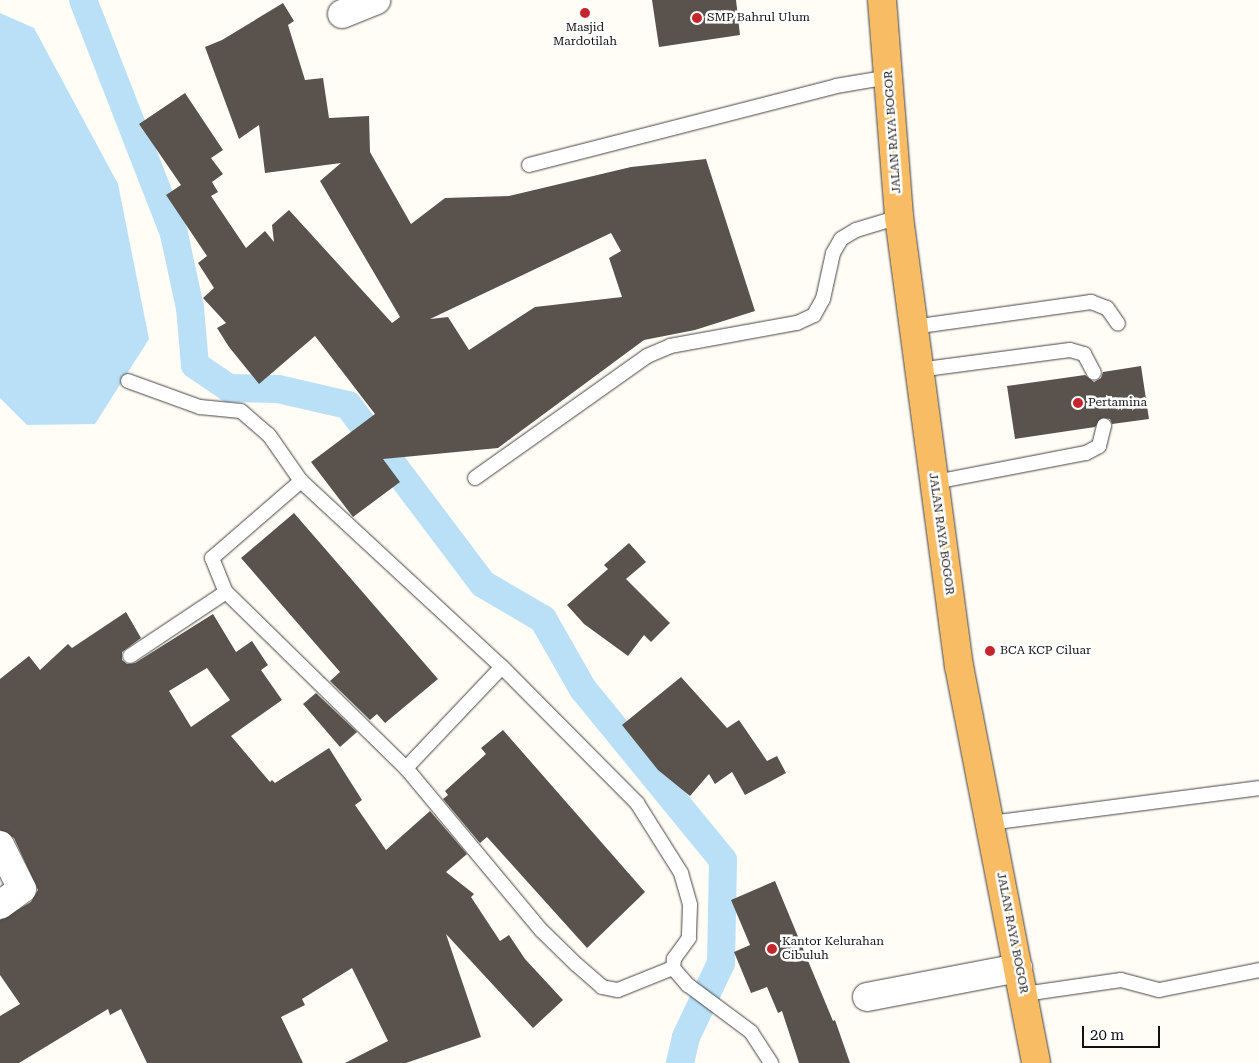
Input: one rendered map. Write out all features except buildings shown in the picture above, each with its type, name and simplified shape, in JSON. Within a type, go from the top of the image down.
[{"type":"highway","name":"JALAN RAYA BOGOR","points":[[882,0],[890,77],[899,217],[959,666],[1036,1063]]},
{"type":"street","points":[[342,14],[376,0]]},
{"type":"street","points":[[0,845],[22,889],[0,905]]},
{"type":"street","points":[[868,997],[1018,968]]},
{"type":"lane","points":[[529,165],[836,86],[890,77]]},
{"type":"lane","points":[[475,478],[647,356],[670,346],[798,323],[814,315],[823,299],[833,253],[842,239],[856,230],[899,217]]},
{"type":"lane","points":[[913,327],[1091,302],[1107,308],[1118,324]]},
{"type":"lane","points":[[918,370],[1070,350],[1084,354],[1094,373]]},
{"type":"lane","points":[[128,381],[200,407],[241,411],[269,435],[301,482],[502,667],[637,803],[681,873],[690,905],[689,938],[674,959],[673,968],[688,985],[751,1032],[771,1063]]},
{"type":"lane","points":[[935,482],[1086,453],[1099,446],[1104,426]]},
{"type":"lane","points":[[301,482],[212,558],[226,592],[406,768],[542,931],[602,987],[618,990],[673,968]]},
{"type":"lane","points":[[130,656],[226,592]]},
{"type":"lane","points":[[406,768],[502,667]]},
{"type":"lane","points":[[990,823],[1259,788]]},
{"type":"lane","points":[[1024,994],[1121,980],[1159,990],[1259,970]]},
{"type":"water","points":[[0,13],[34,28],[118,184],[149,339],[95,424],[27,425],[0,398]]},
{"type":"waterway","points":[[83,0],[174,234],[190,308],[195,365],[229,388],[278,389],[348,405],[483,584],[543,619],[583,689],[723,860],[721,963],[686,1037],[680,1063]]},
{"type":"place","name":"Masjid Mardotilah","points":[[585,13]]},
{"type":"place","name":"SMP Bahrul Ulum","points":[[697,18]]},
{"type":"place","name":"Pertamina","points":[[1078,403]]},
{"type":"place","name":"BCA KCP Ciluar","points":[[990,651]]},
{"type":"place","name":"Kantor Kelurahan Cibuluh","points":[[772,949]]}]
